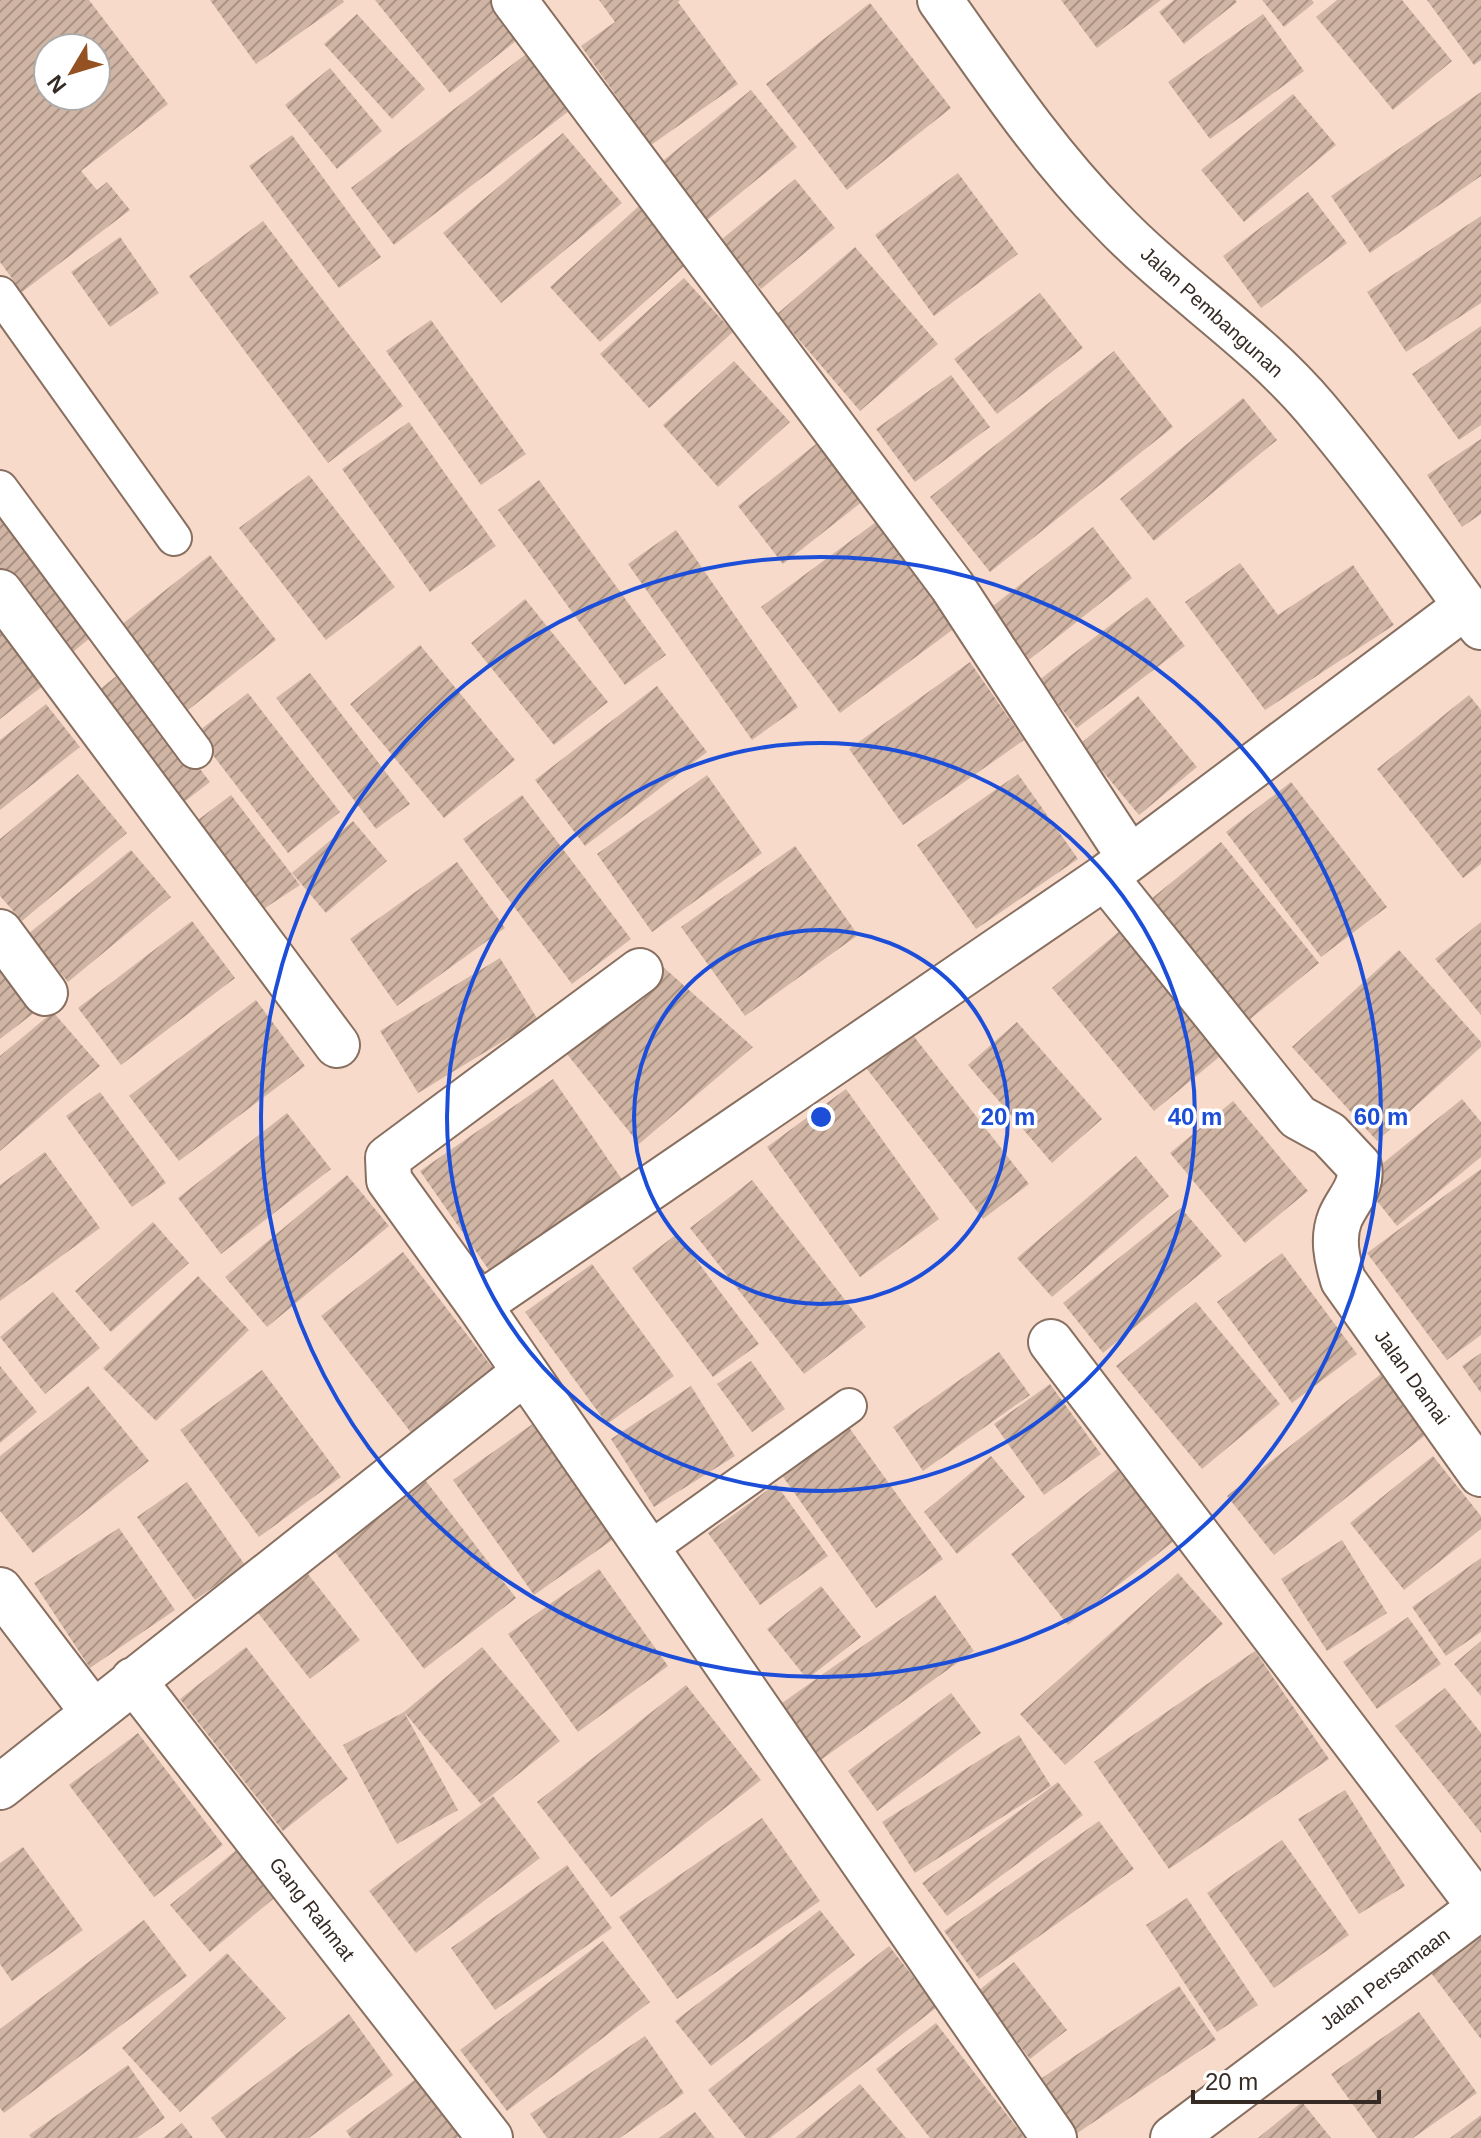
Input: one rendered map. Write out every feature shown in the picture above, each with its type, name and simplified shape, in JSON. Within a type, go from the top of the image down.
[{"type":"street","points":[[514,0],[952,586],[1117,868]]},
{"type":"street","name":"Jalan Pembangunan","points":[[940,0],[1054,160],[1182,288],[1255,348],[1315,408],[1473,616]]},
{"type":"street","points":[[0,592],[337,1045]]},
{"type":"street","points":[[479,1305],[1117,868],[1473,616]]},
{"type":"street","name":"Jalan Damai","points":[[1117,868],[1298,1117],[1329,1134],[1359,1166],[1357,1191],[1339,1221],[1337,1261],[1343,1280],[1481,1474]]},
{"type":"street","points":[[0,932],[45,993]]},
{"type":"street","points":[[640,971],[388,1158],[389,1180],[479,1305],[1054,2138]]},
{"type":"street","points":[[1051,1342],[1481,1907]]},
{"type":"street","points":[[0,1787],[525,1372]]},
{"type":"street","points":[[0,1590],[93,1712]]},
{"type":"street","name":"Gang Rahmat","points":[[133,1680],[490,2138]]},
{"type":"street","name":"Jalan Persamaan","points":[[1183,2135],[1481,1907]]},
{"type":"lane","points":[[3,304],[174,538]]},
{"type":"lane","points":[[0,488],[195,751]]},
{"type":"lane","points":[[648,1550],[849,1406]]},
{"type":"building","points":[[0,0],[89,0],[168,104],[81,171],[97,190],[107,182],[130,210],[22,292],[0,262]]},
{"type":"building","points":[[210,0],[343,0],[344,2],[256,64]]},
{"type":"building","points":[[375,0],[506,0],[530,30],[450,93]]},
{"type":"building","points":[[599,0],[680,0],[678,2],[738,84],[651,145],[581,46],[615,22]]},
{"type":"building","points":[[1061,0],[1161,0],[1097,48]]},
{"type":"building","points":[[1174,0],[1237,2],[1184,44],[1159,12]]},
{"type":"building","points":[[1262,0],[1312,0],[1314,3],[1284,27]]},
{"type":"building","points":[[1337,0],[1402,0],[1452,61],[1393,110],[1316,17]]},
{"type":"building","points":[[1427,0],[1481,0],[1481,60],[1474,65]]},
{"type":"building","points":[[870,3],[951,108],[847,190],[766,84]]},
{"type":"building","points":[[357,14],[425,89],[392,119],[324,44]]},
{"type":"building","points":[[1263,14],[1304,71],[1210,139],[1168,82]]},
{"type":"building","points":[[526,54],[569,111],[394,245],[351,188]]},
{"type":"building","points":[[330,68],[382,131],[337,169],[285,105]]},
{"type":"building","points":[[751,90],[797,147],[706,221],[659,164]]},
{"type":"building","points":[[1481,92],[1481,176],[1370,253],[1331,196]]},
{"type":"building","points":[[1293,94],[1336,145],[1244,222],[1201,170]]},
{"type":"building","points":[[563,133],[622,203],[501,303],[443,233]]},
{"type":"building","points":[[292,135],[381,257],[339,288],[249,166]]},
{"type":"building","points":[[958,173],[1018,254],[934,316],[875,235]]},
{"type":"building","points":[[795,179],[835,228],[761,289],[721,240]]},
{"type":"building","points":[[1308,192],[1347,243],[1261,308],[1223,256]]},
{"type":"building","points":[[640,205],[690,261],[600,342],[550,287]]},
{"type":"building","points":[[1481,216],[1481,303],[1406,352],[1367,292]]},
{"type":"building","points":[[263,221],[403,406],[328,463],[189,276]]},
{"type":"building","points":[[120,237],[159,293],[110,327],[71,272]]},
{"type":"building","points":[[855,247],[938,344],[860,411],[777,314]]},
{"type":"building","points":[[684,278],[733,332],[649,408],[600,354]]},
{"type":"building","points":[[1040,293],[1083,348],[997,414],[954,359]]},
{"type":"building","points":[[431,320],[526,454],[481,485],[386,351]]},
{"type":"building","points":[[1481,326],[1481,425],[1459,440],[1412,374]]},
{"type":"building","points":[[1114,351],[1173,427],[990,572],[930,497]]},
{"type":"building","points":[[734,361],[790,422],[718,487],[663,425]]},
{"type":"building","points":[[951,375],[990,427],[915,482],[876,429]]},
{"type":"building","points":[[1243,398],[1277,440],[1154,541],[1120,499]]},
{"type":"building","points":[[409,422],[496,546],[430,592],[342,469]]},
{"type":"building","points":[[826,436],[872,494],[783,564],[738,506]]},
{"type":"building","points":[[1481,439],[1481,514],[1462,527],[1427,475]]},
{"type":"building","points":[[309,475],[395,587],[326,640],[239,528]]},
{"type":"building","points":[[539,480],[666,655],[625,685],[498,510]]},
{"type":"building","points":[[8,513],[101,629],[62,661],[0,584],[0,520]]},
{"type":"building","points":[[876,522],[955,628],[840,713],[761,607]]},
{"type":"building","points":[[1093,527],[1132,578],[1025,663],[984,613]]},
{"type":"building","points":[[676,530],[798,707],[752,740],[628,564]]},
{"type":"building","points":[[210,555],[276,640],[183,714],[116,629]]},
{"type":"building","points":[[1240,563],[1278,615],[1353,565],[1394,625],[1265,710],[1185,602]]},
{"type":"building","points":[[1147,597],[1185,646],[1077,728],[1039,680]]},
{"type":"building","points":[[525,599],[608,702],[554,745],[471,643]]},
{"type":"building","points":[[0,627],[44,685],[0,719]]},
{"type":"building","points":[[420,645],[515,760],[444,818],[350,704]]},
{"type":"building","points":[[970,662],[1024,740],[903,825],[849,749]]},
{"type":"building","points":[[124,670],[210,782],[171,812],[85,701]]},
{"type":"building","points":[[310,673],[410,804],[376,829],[276,698]]},
{"type":"building","points":[[657,686],[707,752],[585,846],[535,780]]},
{"type":"building","points":[[248,693],[340,812],[288,853],[196,733]]},
{"type":"building","points":[[1469,695],[1481,710],[1481,864],[1463,878],[1377,769]]},
{"type":"building","points":[[1138,696],[1197,767],[1139,815],[1080,744]]},
{"type":"building","points":[[46,704],[80,747],[0,810],[0,740]]},
{"type":"building","points":[[78,774],[127,833],[22,921],[0,896],[0,839]]},
{"type":"building","points":[[1018,774],[1078,859],[976,929],[917,845]]},
{"type":"building","points":[[707,775],[762,853],[652,932],[597,854]]},
{"type":"building","points":[[1291,782],[1387,907],[1321,957],[1226,832]]},
{"type":"building","points":[[231,795],[300,885],[253,916],[186,829]]},
{"type":"building","points":[[522,795],[631,939],[572,984],[463,839]]},
{"type":"building","points":[[353,821],[387,861],[326,913],[292,873]]},
{"type":"building","points":[[1221,842],[1319,963],[1238,1029],[1140,908]]},
{"type":"building","points":[[795,846],[858,935],[745,1016],[681,927]]},
{"type":"building","points":[[131,850],[171,897],[68,982],[28,934]]},
{"type":"building","points":[[457,862],[505,928],[397,1006],[350,939]]},
{"type":"building","points":[[192,921],[235,978],[121,1065],[78,1008]]},
{"type":"building","points":[[1481,922],[1481,1015],[1435,959]]},
{"type":"building","points":[[1122,929],[1224,1053],[1154,1111],[1052,988]]},
{"type":"building","points":[[1399,950],[1481,1042],[1481,1047],[1377,1141],[1292,1047]]},
{"type":"building","points":[[500,958],[538,1020],[418,1093],[380,1031]]},
{"type":"building","points":[[0,960],[43,1006],[0,1039]]},
{"type":"building","points":[[662,966],[753,1047],[639,1144],[559,1044]]},
{"type":"building","points":[[256,1000],[305,1066],[179,1161],[129,1096]]},
{"type":"building","points":[[53,1012],[100,1066],[0,1151],[0,1056]]},
{"type":"building","points":[[1017,1022],[1102,1119],[1052,1163],[968,1065]]},
{"type":"building","points":[[905,1025],[1029,1184],[983,1219],[860,1060]]},
{"type":"building","points":[[553,1079],[623,1181],[491,1273],[420,1171]]},
{"type":"building","points":[[846,1089],[939,1219],[860,1277],[767,1147]]},
{"type":"building","points":[[100,1092],[166,1183],[132,1207],[66,1116]]},
{"type":"building","points":[[1462,1099],[1481,1122],[1481,1157],[1397,1226],[1361,1181]]},
{"type":"building","points":[[1233,1101],[1308,1191],[1245,1243],[1170,1153]]},
{"type":"building","points":[[287,1113],[331,1169],[221,1254],[178,1198]]},
{"type":"building","points":[[45,1152],[100,1228],[0,1301],[0,1185]]},
{"type":"building","points":[[1136,1156],[1169,1196],[1052,1297],[1017,1258]]},
{"type":"building","points":[[1481,1169],[1481,1335],[1447,1360],[1367,1253]]},
{"type":"building","points":[[347,1175],[389,1226],[267,1327],[225,1277]]},
{"type":"building","points":[[752,1180],[866,1327],[804,1374],[690,1228]]},
{"type":"building","points":[[1181,1208],[1222,1256],[1103,1353],[1063,1303]]},
{"type":"building","points":[[153,1222],[189,1263],[111,1332],[75,1291]]},
{"type":"building","points":[[677,1234],[759,1344],[713,1377],[632,1268]]},
{"type":"building","points":[[403,1252],[499,1376],[416,1439],[321,1316]]},
{"type":"building","points":[[1282,1253],[1357,1354],[1292,1403],[1217,1302]]},
{"type":"building","points":[[592,1264],[674,1376],[607,1424],[525,1312]]},
{"type":"building","points":[[198,1276],[249,1330],[156,1421],[103,1368]]},
{"type":"building","points":[[53,1292],[100,1348],[45,1394],[0,1337]]},
{"type":"building","points":[[1196,1302],[1280,1404],[1202,1469],[1116,1366]]},
{"type":"building","points":[[999,1352],[1030,1395],[923,1471],[893,1427]]},
{"type":"building","points":[[1481,1353],[1481,1393],[1462,1366]]},
{"type":"building","points":[[751,1361],[785,1409],[752,1432],[717,1384]]},
{"type":"building","points":[[0,1366],[37,1412],[0,1443]]},
{"type":"building","points":[[262,1370],[341,1477],[259,1537],[180,1430]]},
{"type":"building","points":[[1381,1374],[1428,1433],[1274,1555],[1227,1496]]},
{"type":"building","points":[[1050,1384],[1101,1454],[1044,1495],[994,1424]]},
{"type":"building","points":[[88,1386],[149,1461],[33,1553],[0,1511],[0,1456]]},
{"type":"building","points":[[691,1386],[735,1456],[654,1507],[611,1439]]},
{"type":"building","points":[[843,1419],[943,1559],[876,1608],[776,1467]]},
{"type":"building","points":[[534,1423],[615,1538],[534,1595],[453,1480]]},
{"type":"building","points":[[991,1456],[1025,1497],[957,1554],[924,1512]]},
{"type":"building","points":[[1433,1456],[1481,1516],[1481,1529],[1404,1590],[1350,1523]]},
{"type":"building","points":[[1117,1469],[1174,1541],[1068,1625],[1011,1554]]},
{"type":"building","points":[[426,1481],[516,1598],[424,1669],[335,1552]]},
{"type":"building","points":[[187,1482],[245,1565],[195,1600],[137,1517]]},
{"type":"building","points":[[776,1484],[828,1556],[760,1605],[708,1533]]},
{"type":"building","points":[[119,1528],[175,1610],[90,1668],[34,1583]]},
{"type":"building","points":[[1342,1540],[1387,1613],[1327,1651],[1281,1579]]},
{"type":"building","points":[[1481,1558],[1481,1632],[1446,1656],[1412,1607]]},
{"type":"building","points":[[599,1569],[668,1666],[578,1732],[508,1634]]},
{"type":"building","points":[[1178,1573],[1223,1624],[1065,1765],[1020,1714]]},
{"type":"building","points":[[308,1574],[360,1640],[310,1679],[258,1613]]},
{"type":"building","points":[[821,1586],[861,1637],[807,1679],[767,1629]]},
{"type":"building","points":[[935,1595],[974,1651],[815,1764],[775,1708]]},
{"type":"building","points":[[1408,1617],[1441,1664],[1377,1709],[1343,1662]]},
{"type":"building","points":[[1481,1641],[1481,1696],[1454,1664]]},
{"type":"building","points":[[246,1647],[348,1779],[283,1831],[180,1699]]},
{"type":"building","points":[[482,1647],[560,1741],[481,1804],[404,1712]]},
{"type":"building","points":[[1255,1651],[1329,1759],[1169,1869],[1094,1762]]},
{"type":"building","points":[[686,1685],[761,1780],[611,1897],[537,1802]]},
{"type":"building","points":[[1445,1688],[1481,1733],[1481,1833],[1395,1726]]},
{"type":"building","points":[[951,1693],[981,1733],[877,1811],[848,1771]]},
{"type":"building","points":[[404,1712],[458,1810],[397,1844],[343,1745]]},
{"type":"building","points":[[138,1733],[223,1845],[154,1897],[69,1785]]},
{"type":"building","points":[[1019,1735],[1051,1786],[915,1873],[882,1822]]},
{"type":"building","points":[[1058,1782],[1083,1815],[947,1916],[922,1883]]},
{"type":"building","points":[[1345,1790],[1405,1886],[1359,1914],[1298,1819]]},
{"type":"building","points":[[493,1796],[540,1858],[416,1953],[369,1891]]},
{"type":"building","points":[[762,1818],[820,1901],[677,1999],[619,1917]]},
{"type":"building","points":[[1099,1821],[1134,1869],[979,1979],[944,1931]]},
{"type":"building","points":[[1282,1840],[1349,1935],[1274,1988],[1207,1893]]},
{"type":"building","points":[[23,1847],[83,1930],[12,1981],[0,1964],[0,1863]]},
{"type":"building","points":[[240,1847],[279,1894],[210,1952],[170,1905]]},
{"type":"building","points":[[567,1865],[612,1928],[495,2010],[451,1948]]},
{"type":"building","points":[[1187,1898],[1258,2005],[1217,2032],[1146,1925]]},
{"type":"building","points":[[820,1910],[855,1955],[711,2066],[675,2021]]},
{"type":"building","points":[[144,1920],[187,1976],[4,2113],[0,2108],[0,2029]]},
{"type":"building","points":[[1481,1924],[1481,2039],[1425,1965]]},
{"type":"building","points":[[603,1941],[650,2002],[507,2111],[460,2050]]},
{"type":"building","points":[[889,1946],[937,2007],[770,2138],[746,2138],[708,2090]]},
{"type":"building","points":[[227,1953],[286,2018],[180,2112],[122,2048]]},
{"type":"building","points":[[1014,1962],[1067,2030],[1030,2059],[978,1991]]},
{"type":"building","points":[[1179,1986],[1216,2040],[1073,2136],[1036,2082]]},
{"type":"building","points":[[1419,2012],[1477,2093],[1413,2138],[1377,2138],[1331,2074]]},
{"type":"building","points":[[349,2014],[393,2075],[309,2138],[226,2138],[211,2118]]},
{"type":"building","points":[[936,2023],[1025,2138],[930,2138],[876,2069]]},
{"type":"building","points":[[645,2036],[684,2093],[620,2138],[547,2138],[530,2114]]},
{"type":"building","points":[[128,2065],[165,2118],[137,2138],[31,2138],[29,2135]]},
{"type":"building","points":[[420,2076],[464,2133],[457,2138],[351,2138],[346,2131]]},
{"type":"building","points":[[860,2084],[906,2138],[795,2138]]},
{"type":"building","points":[[1302,2102],[1331,2138],[1258,2138]]},
{"type":"building","points":[[695,2112],[715,2138],[659,2138]]},
{"type":"building","points":[[1481,2115],[1481,2138],[1450,2138]]},
{"type":"building","points":[[182,2123],[193,2138],[163,2138]]}]
